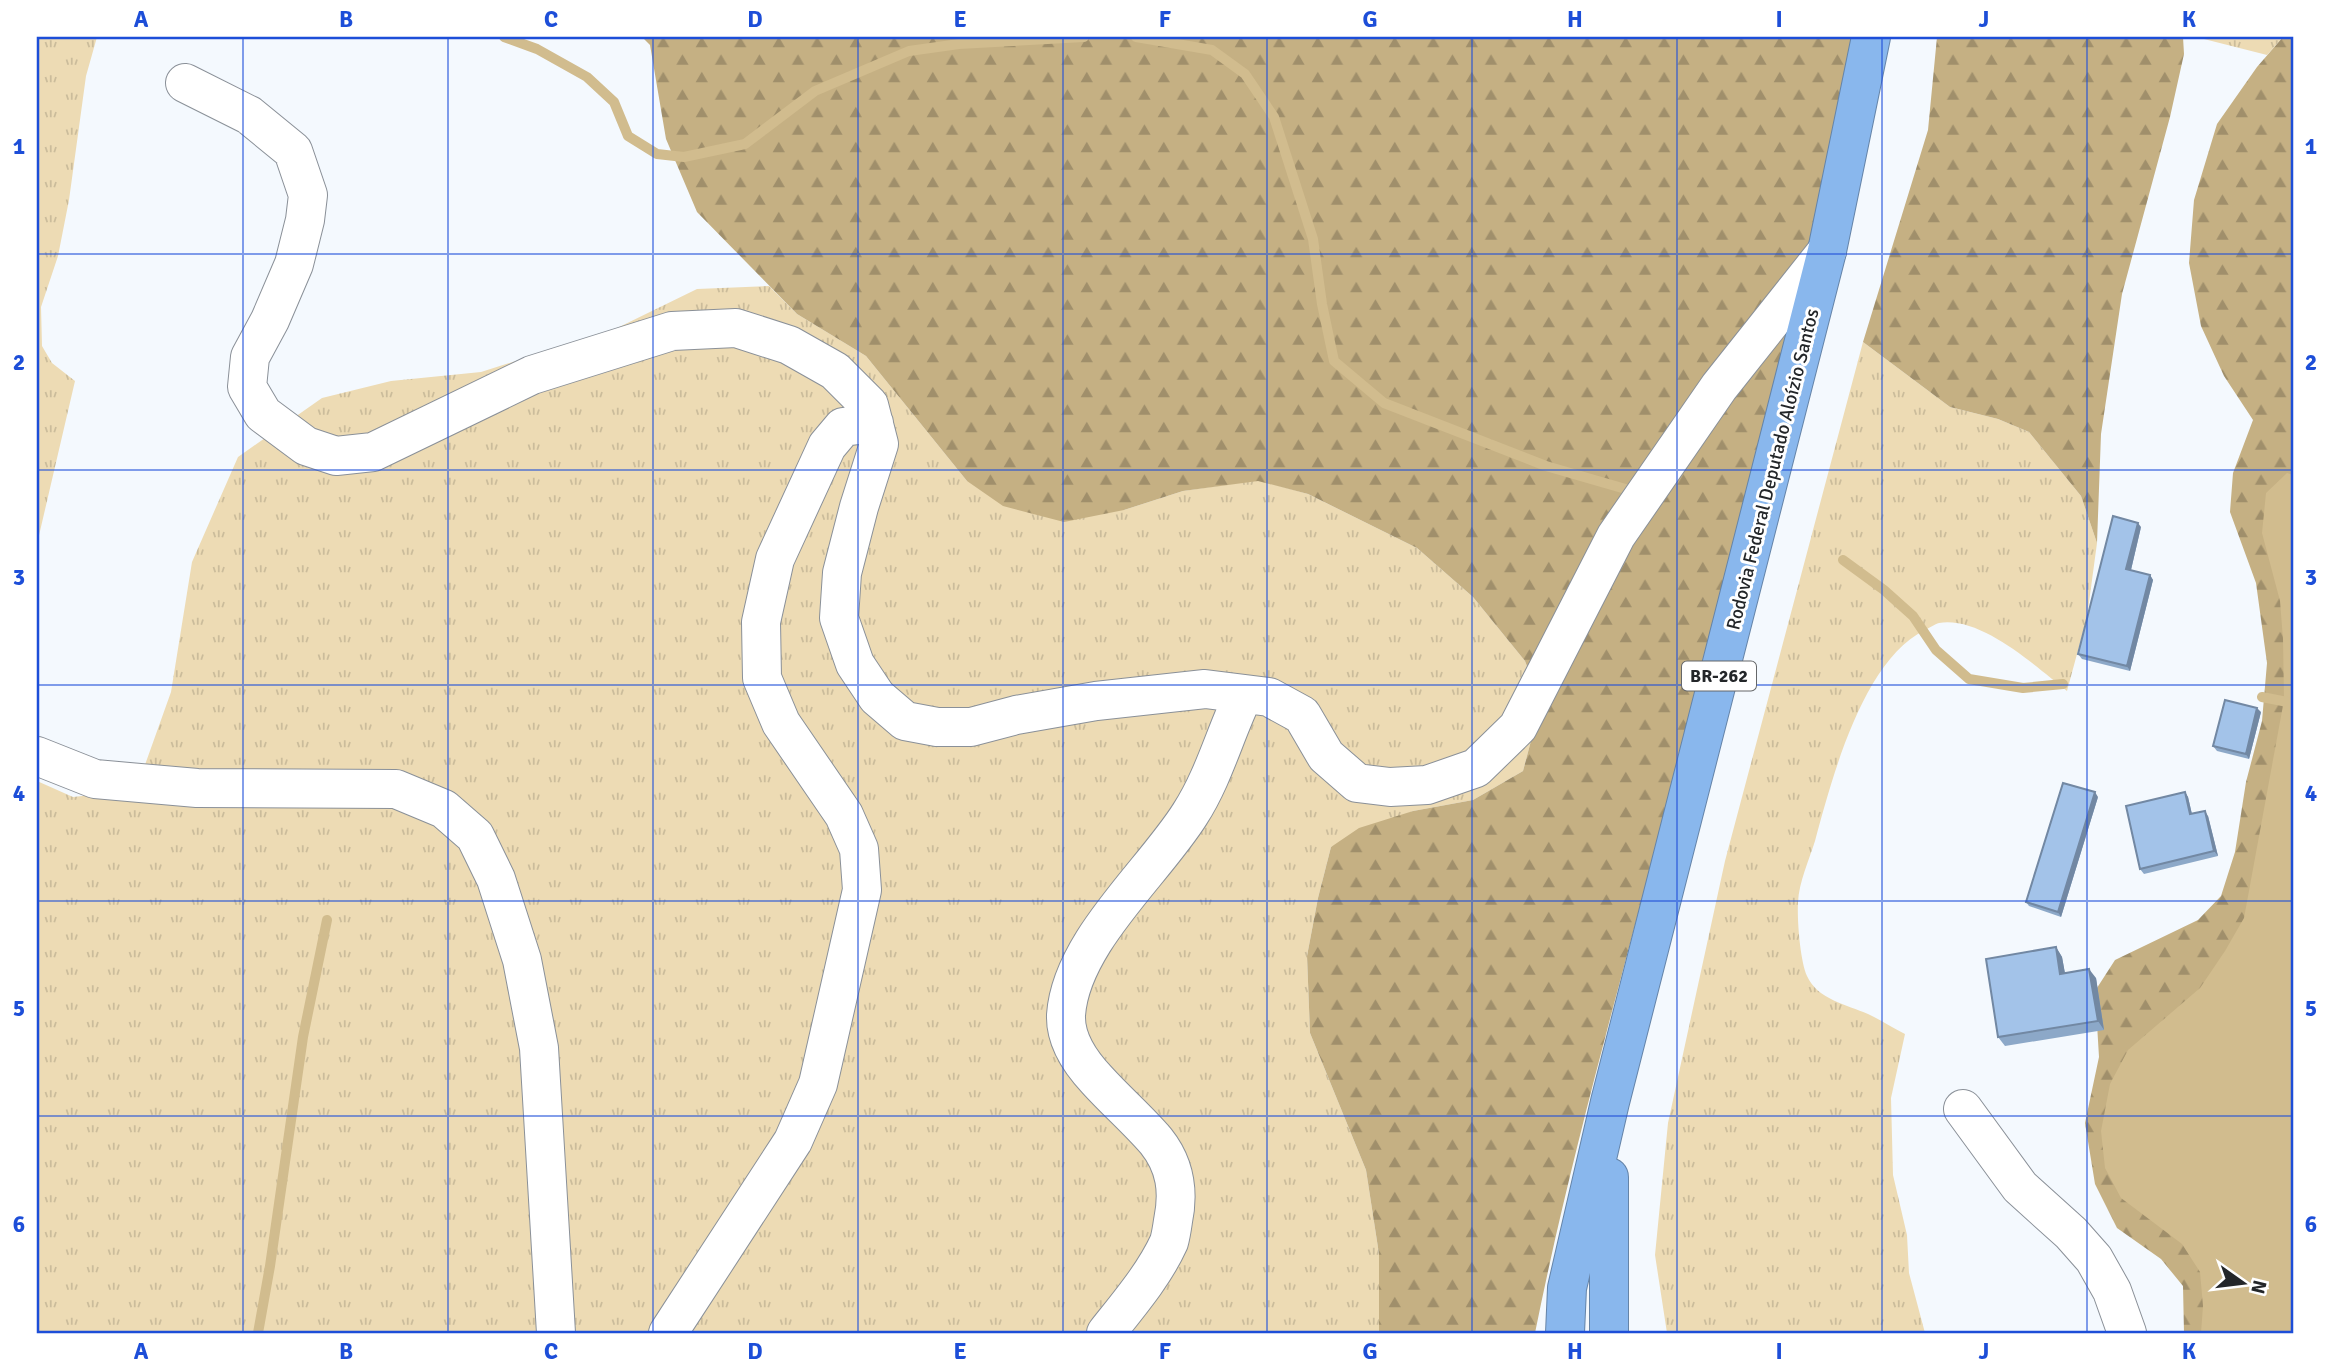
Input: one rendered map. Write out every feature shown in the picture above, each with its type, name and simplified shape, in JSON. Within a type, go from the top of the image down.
[{"type":"highway","name":"Rodovia Federal Deputado Aloízio Santos","points":[[1565,1333],[1567,1289],[1610,1102],[1827,251],[1871,37]]},
{"type":"highway","name":"Rodovia Federal Deputado Aloízio Santos","points":[[1609,1333],[1610,1102]]},
{"type":"street","points":[[185,83],[249,115],[293,151],[308,195],[294,264],[270,320],[250,357],[247,387],[263,414],[306,446],[336,456],[373,452],[532,375],[671,331],[736,328],[789,345],[835,371],[869,405],[879,444],[842,573],[839,618],[855,664],[877,697],[905,721],[937,727],[971,727],[1016,715],[1096,701],[1205,690],[1269,697],[1302,715],[1326,756],[1357,783],[1390,787],[1427,785],[1476,768],[1518,727],[1616,536],[1718,387],[1827,251]]},
{"type":"street","points":[[668,1333],[793,1141],[818,1084],[845,966],[862,890],[859,849],[844,815],[781,723],[762,678],[761,622],[775,559],[827,446],[844,427],[874,423]]},
{"type":"street","points":[[1106,1333],[1144,1283],[1169,1240],[1178,1197],[1173,1172],[1157,1143],[1083,1066],[1069,1037],[1066,1016],[1081,966],[1101,930],[1190,814],[1209,778],[1244,694]]},
{"type":"street","points":[[37,756],[95,779],[197,788],[396,789],[444,809],[475,836],[496,879],[522,960],[539,1048],[556,1333]]},
{"type":"street","points":[[1963,1109],[2020,1187],[2071,1233],[2094,1259],[2112,1291],[2127,1333]]},
{"type":"green space","points":[[37,37],[97,37],[86,76],[69,200],[58,256],[41,307],[42,346],[52,363],[75,381],[37,544]]},
{"type":"green space","points":[[642,37],[1864,37],[1594,1081],[1535,1333],[1379,1333],[1379,1254],[1366,1170],[1310,1033],[1307,956],[1331,847],[1359,828],[1413,811],[1473,800],[1523,771],[1541,703],[1525,661],[1473,597],[1417,548],[1308,494],[1258,481],[1183,491],[1124,510],[1064,522],[1003,506],[967,481],[866,356],[797,314],[697,212],[666,139],[650,45]]},
{"type":"green space","points":[[1937,37],[2183,37],[2184,54],[2170,117],[2122,294],[2101,434],[2097,543],[2081,496],[2029,432],[1998,419],[1950,407],[1863,342],[1928,130]]},
{"type":"green space","points":[[2196,37],[2283,37],[2267,55]]},
{"type":"green space","points":[[2283,37],[2293,37],[2293,1333],[2184,1333],[2183,1286],[2161,1259],[2117,1228],[2095,1184],[2085,1123],[2099,1057],[2095,991],[2115,960],[2198,920],[2221,896],[2235,852],[2246,782],[2262,721],[2267,663],[2256,583],[2230,512],[2233,473],[2253,420],[2224,376],[2201,326],[2189,263],[2194,200],[2217,124],[2257,67]]},
{"type":"green space","points":[[769,286],[797,314],[866,356],[967,481],[1124,510],[1183,491],[1258,480],[1308,494],[1417,548],[1473,597],[1525,661],[1541,703],[1523,771],[1473,800],[1413,811],[1331,847],[1318,898],[1307,956],[1310,1033],[1366,1170],[1379,1254],[1379,1333],[37,1333],[37,781],[73,797],[136,790],[171,692],[192,562],[238,457],[322,398],[391,381],[481,372],[611,331],[697,289]]},
{"type":"green space","points":[[1863,342],[1950,407],[1998,419],[2029,432],[2081,496],[2097,543],[2087,617],[2067,691],[2008,645],[1973,627],[1939,623],[1903,645],[1867,693],[1853,723],[1800,887],[1798,909],[1802,960],[1812,984],[1825,996],[1868,1014],[1905,1034],[1891,1098],[1893,1175],[1907,1235],[1909,1273],[1925,1333],[1667,1333],[1655,1255],[1668,1123],[1725,861]]},
{"type":"shaded area","points":[[2287,473],[2293,475],[2293,1333],[2201,1333],[2203,1306],[2200,1272],[2182,1244],[2121,1198],[2105,1168],[2101,1131],[2110,1084],[2128,1050],[2200,988],[2244,918],[2284,700],[2280,601],[2262,533],[2266,493]]},
{"type":"building","points":[[2113,516],[2138,523],[2126,569],[2150,575],[2127,666],[2078,654]]},
{"type":"building","points":[[2225,700],[2257,708],[2246,754],[2213,746]]},
{"type":"building","points":[[2063,783],[2095,792],[2058,912],[2026,902]]},
{"type":"building","points":[[2185,792],[2190,814],[2205,811],[2214,851],[2140,869],[2126,806]]},
{"type":"building","points":[[2056,947],[2060,974],[2089,969],[2098,1021],[1998,1037],[1986,959]]},
{"type":"waterway","points":[[504,37],[537,49],[587,77],[614,102],[628,136],[657,154],[684,157],[745,144],[815,91],[909,51],[959,44],[1084,37]]},
{"type":"waterway","points":[[1136,37],[1212,50],[1245,74],[1274,117],[1313,239],[1322,304],[1334,361],[1384,403],[1546,466],[1636,492]]},
{"type":"waterway","points":[[1843,560],[1884,590],[1913,616],[1936,650],[1969,679],[2023,688],[2063,684]]},
{"type":"waterway","points":[[2262,697],[2293,703]]},
{"type":"waterway","points":[[258,1333],[303,1037],[327,920]]}]
